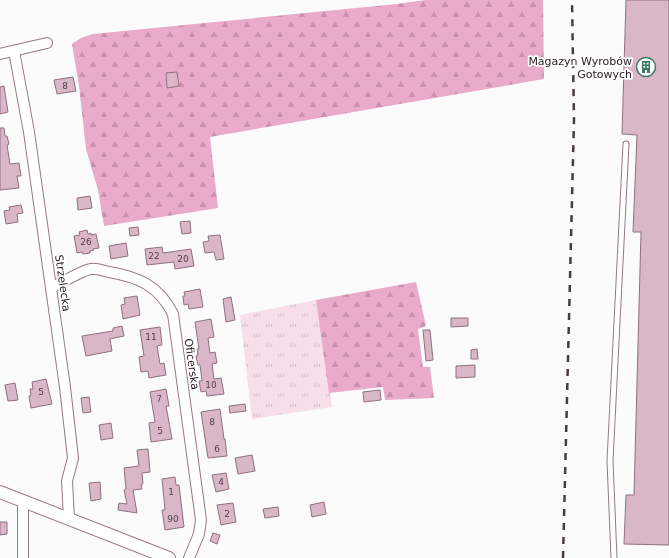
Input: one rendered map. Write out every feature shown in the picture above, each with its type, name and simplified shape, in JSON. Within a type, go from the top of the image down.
[{"type":"street","points":[[0,54],[47,43]]},
{"type":"street","name":"Strzelecka","points":[[14,51],[29,132],[73,458],[67,481],[68,519]]},
{"type":"street","name":"Oficerska","points":[[51,288],[90,269],[117,273],[139,280],[155,290],[163,297],[173,314],[201,520],[198,534],[189,558]]},
{"type":"street","points":[[0,492],[169,558]]},
{"type":"street","points":[[22,558],[23,501]]},
{"type":"lane","points":[[614,558],[610,460],[626,144]]},
{"type":"green space","points":[[425,0],[543,0],[544,79],[210,137],[218,208],[104,226],[98,190],[86,149],[79,86],[72,44],[81,38],[93,34]]},
{"type":"green space","points":[[416,282],[426,326],[418,329],[423,367],[430,367],[434,398],[385,400],[383,387],[329,393],[316,300]]},
{"type":"green space","points":[[316,300],[332,407],[252,419],[240,315]]},
{"type":"building","points":[[626,0],[669,0],[669,545],[624,544],[626,495],[634,495],[641,232],[633,232],[637,135],[622,134]]},
{"type":"building","points":[[177,72],[179,86],[167,88],[166,73]]},
{"type":"building","points":[[73,77],[76,91],[57,94],[54,80]]},
{"type":"building","points":[[4,86],[8,112],[0,114],[0,87]]},
{"type":"building","points":[[0,128],[4,128],[5,136],[7,136],[10,164],[19,163],[21,176],[17,176],[19,188],[0,190]]},
{"type":"building","points":[[90,196],[92,208],[78,210],[77,198]]},
{"type":"building","points":[[21,205],[23,213],[17,214],[18,222],[6,224],[4,211],[10,210],[9,207]]},
{"type":"building","points":[[190,221],[191,233],[182,234],[180,222]]},
{"type":"building","points":[[138,227],[139,235],[130,236],[129,228]]},
{"type":"building","points":[[87,230],[88,234],[96,234],[99,248],[93,249],[94,250],[90,251],[90,253],[77,253],[74,236],[80,235],[79,232]]},
{"type":"building","points":[[220,235],[224,259],[216,260],[214,252],[205,253],[203,242],[209,241],[208,236]]},
{"type":"building","points":[[126,243],[128,256],[111,259],[109,246]]},
{"type":"building","points":[[162,247],[163,253],[191,249],[194,266],[175,269],[174,262],[147,265],[145,249]]},
{"type":"building","points":[[200,289],[203,307],[189,309],[188,304],[184,305],[184,292]]},
{"type":"building","points":[[137,296],[140,315],[123,319],[121,305],[125,304],[124,298]]},
{"type":"building","points":[[231,297],[235,320],[226,322],[223,299]]},
{"type":"building","points":[[451,318],[468,318],[468,326],[451,327]]},
{"type":"building","points":[[211,319],[214,337],[208,338],[210,353],[215,352],[217,363],[212,364],[214,379],[221,378],[224,394],[207,396],[206,391],[201,392],[199,381],[202,381],[200,365],[198,365],[196,356],[198,355],[197,349],[199,349],[195,322]]},
{"type":"building","points":[[122,326],[124,336],[110,339],[112,351],[86,356],[82,336],[113,331],[113,328]]},
{"type":"building","points":[[160,327],[162,345],[157,346],[160,364],[164,363],[166,375],[149,378],[148,371],[141,372],[139,357],[144,356],[140,330]]},
{"type":"building","points":[[423,330],[430,330],[433,360],[426,361]]},
{"type":"building","points":[[477,349],[478,359],[471,359],[471,350]]},
{"type":"building","points":[[475,365],[475,377],[456,378],[456,366]]},
{"type":"building","points":[[46,379],[52,404],[31,408],[29,396],[31,395],[30,389],[33,389],[32,382]]},
{"type":"building","points":[[15,383],[18,400],[8,401],[5,385]]},
{"type":"building","points":[[166,389],[169,406],[166,406],[172,439],[151,442],[149,423],[155,422],[150,392]]},
{"type":"building","points":[[380,390],[381,400],[364,402],[363,392]]},
{"type":"building","points":[[89,397],[91,412],[83,413],[81,398]]},
{"type":"building","points":[[245,404],[246,411],[230,413],[229,406]]},
{"type":"building","points":[[220,409],[227,456],[208,458],[201,412]]},
{"type":"building","points":[[111,423],[113,438],[101,440],[99,425]]},
{"type":"building","points":[[148,449],[150,472],[142,473],[142,489],[133,490],[137,513],[118,510],[119,503],[127,504],[124,490],[126,489],[124,468],[139,466],[137,450]]},
{"type":"building","points":[[252,455],[255,471],[238,474],[235,458]]},
{"type":"building","points":[[226,473],[229,489],[216,492],[212,475]]},
{"type":"building","points":[[175,477],[176,485],[179,485],[184,527],[165,530],[162,510],[165,510],[162,479]]},
{"type":"building","points":[[100,482],[101,499],[91,501],[89,483]]},
{"type":"building","points":[[324,502],[326,514],[312,517],[310,505]]},
{"type":"building","points":[[233,503],[236,522],[221,525],[217,505]]},
{"type":"building","points":[[278,507],[279,516],[265,518],[263,509]]},
{"type":"building","points":[[0,522],[7,522],[7,534],[0,535]]},
{"type":"building","points":[[213,533],[220,535],[217,544],[210,541]]},
{"type":"railway","points":[[563,558],[574,120],[572,0]]},
{"type":"place","name":"Magazyn Wyrobów Gotowych","points":[[646,67]]}]
